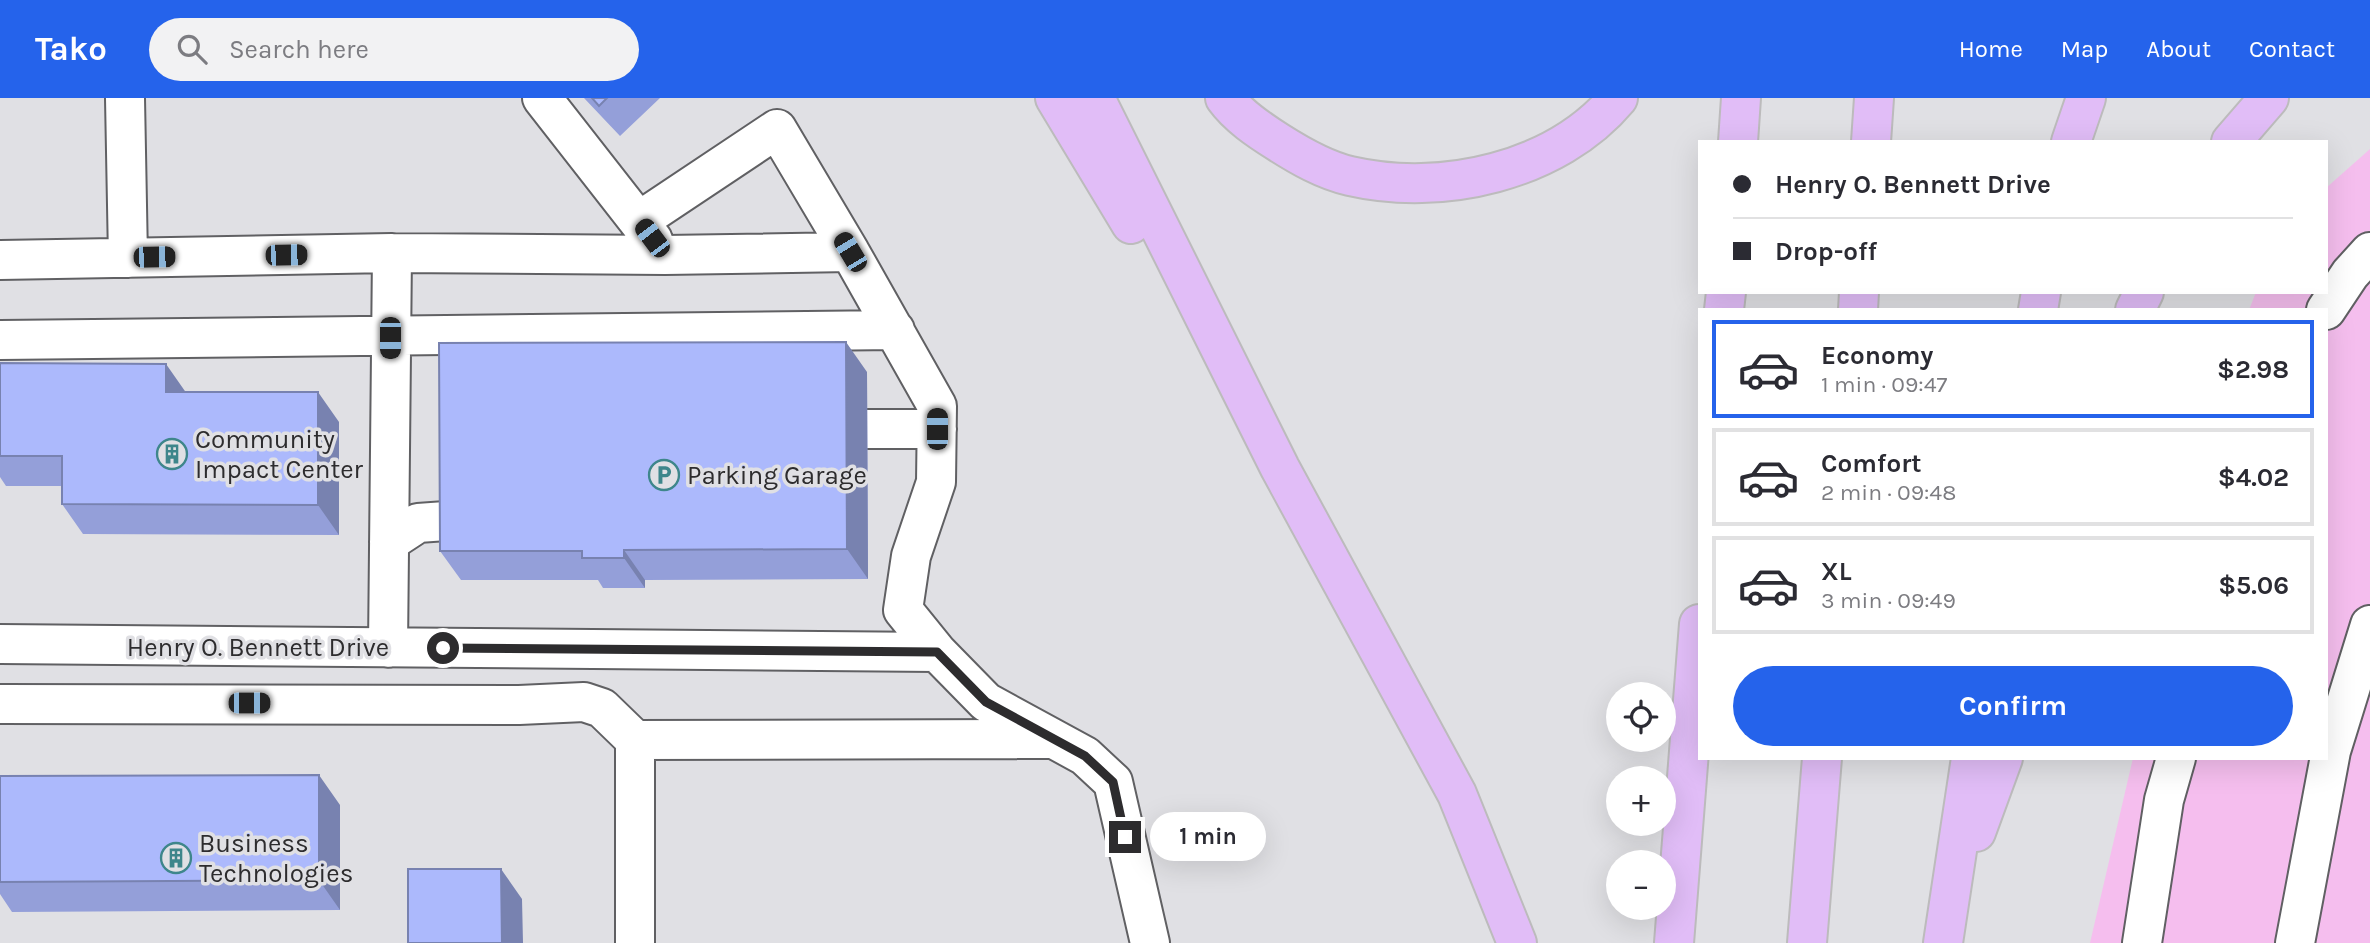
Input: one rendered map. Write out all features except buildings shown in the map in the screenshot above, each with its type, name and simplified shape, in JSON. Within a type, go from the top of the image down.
[{"type":"highway","points":[[1055,98],[1280,468]]},
{"type":"highway","points":[[1095,98],[1280,468],[1457,794],[1517,943]]},
{"type":"highway","points":[[1225,98],[1263,132],[1304,158],[1348,176],[1408,185],[1464,181],[1519,165],[1561,145],[1618,98]]},
{"type":"highway","points":[[1738,140],[1741,98]]},
{"type":"highway","points":[[1871,140],[1874,98]]},
{"type":"highway","points":[[2072,140],[2086,98]]},
{"type":"highway","points":[[2233,140],[2269,98]]},
{"type":"highway","points":[[1674,943],[1698,637]]},
{"type":"highway","points":[[1807,943],[1822,760]]},
{"type":"highway","points":[[1943,943],[1971,760]]},
{"type":"highway","points":[[1948,906],[2002,760]]},
{"type":"street","points":[[125,98],[128,258]]},
{"type":"street","points":[[542,98],[665,255]]},
{"type":"street","points":[[639,221],[777,129],[937,406],[936,482],[911,556],[903,610],[937,652],[986,702],[1085,756],[1113,782],[1150,943]]},
{"type":"street","points":[[0,260],[392,253],[665,255],[850,252]]},
{"type":"street","points":[[2327,308],[2350,274],[2370,252]]},
{"type":"street","points":[[388,648],[392,253]]},
{"type":"street","points":[[0,340],[390,338],[895,330]]},
{"type":"street","points":[[867,429],[937,429]]},
{"type":"street","points":[[389,542],[418,523],[460,520]]},
{"type":"street","points":[[2295,943],[2332,751],[2370,625]]},
{"type":"street","name":"Henry O. Bennett Drive","points":[[0,644],[937,652]]},
{"type":"street","points":[[0,704],[519,705],[570,701],[602,708],[635,740],[1053,738]]},
{"type":"street","points":[[635,740],[635,943]]},
{"type":"street","points":[[2142,943],[2164,800],[2175,760]]},
{"type":"shaded area","points":[[2370,149],[2370,943],[2090,943],[2133,760],[2328,760],[2328,308],[2250,308],[2255,294],[2328,294],[2328,186]]},
{"type":"place","name":"Community Impact Center","points":[[172,454]]},
{"type":"place","name":"Parking Garage","points":[[664,475]]},
{"type":"place","name":"Business Technologies","points":[[176,858]]},
{"type":"route","points":[[443,648],[937,652],[986,702],[1085,756],[1113,782],[1125,837]]}]
